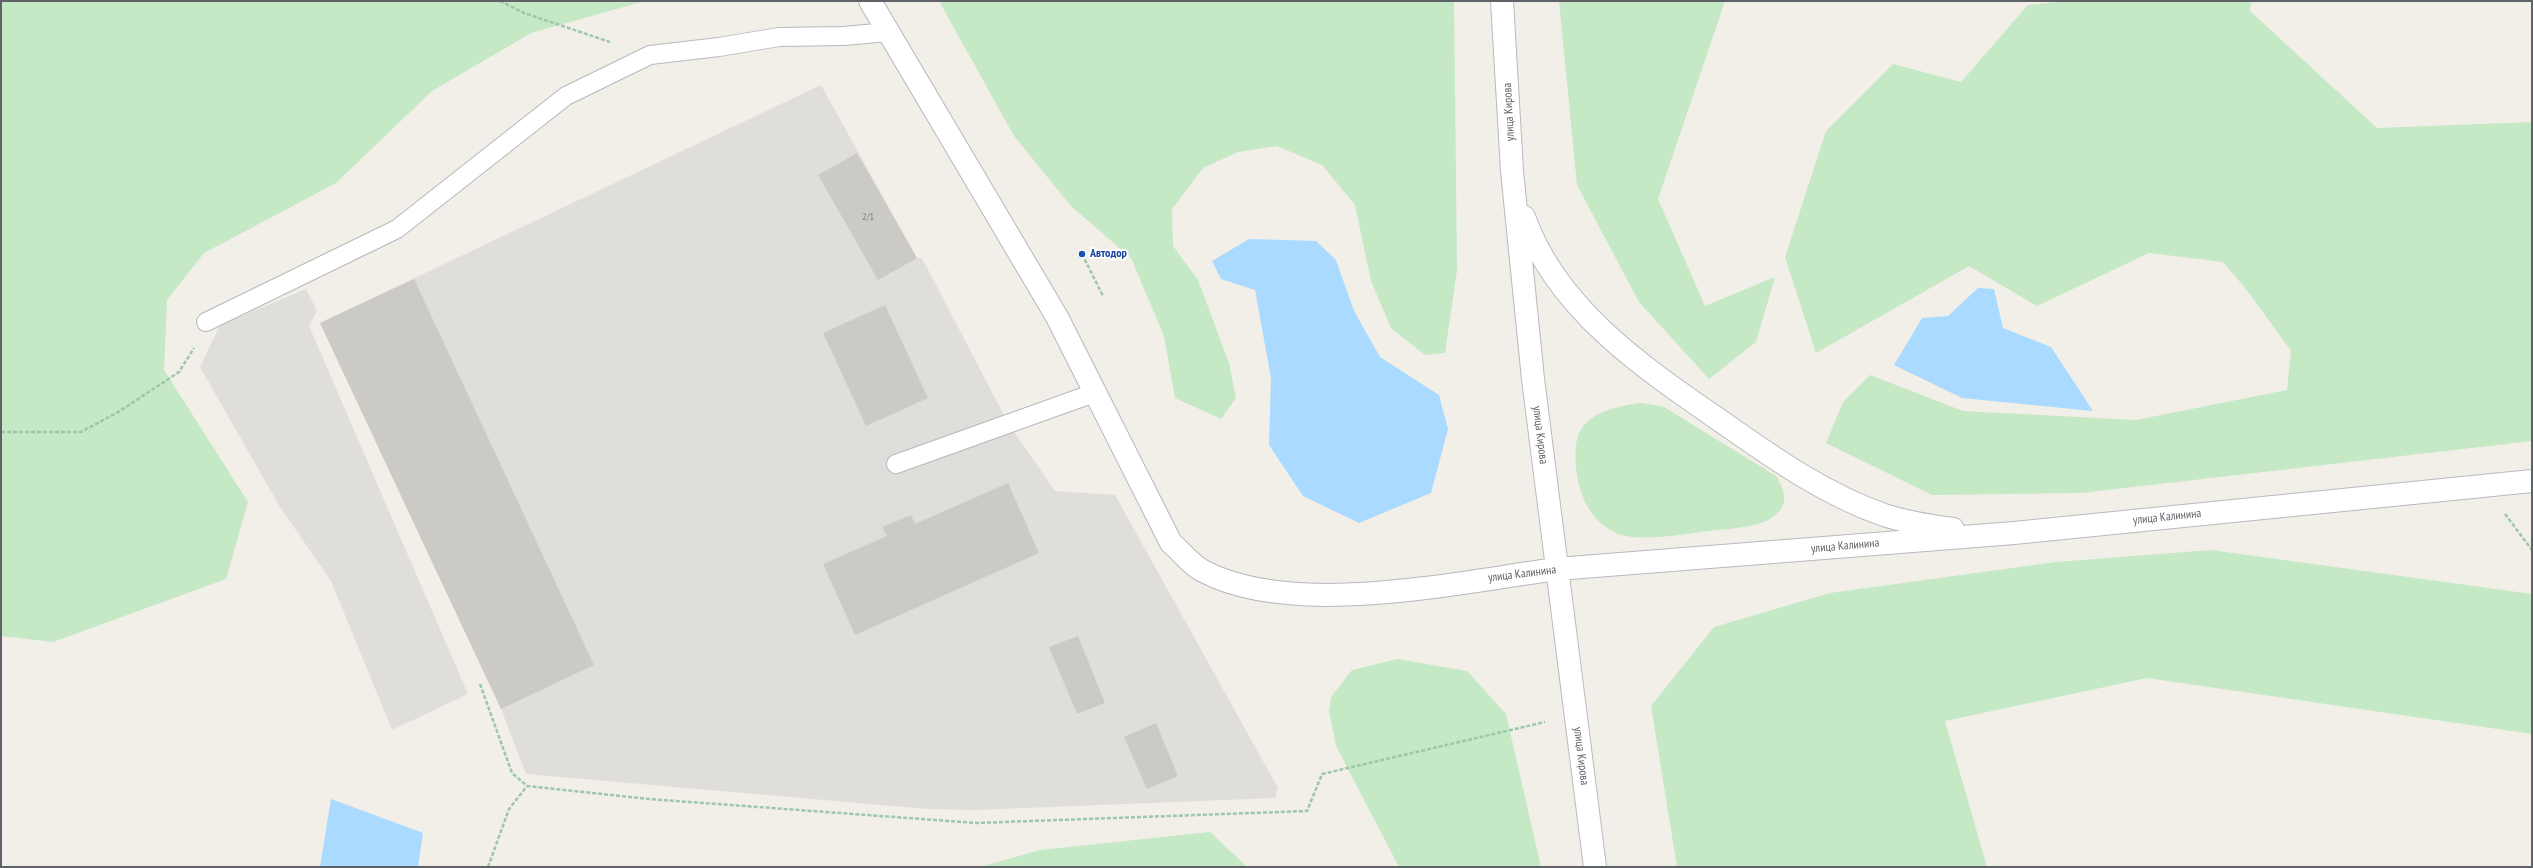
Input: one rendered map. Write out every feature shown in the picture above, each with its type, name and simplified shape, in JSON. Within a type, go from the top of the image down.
[{"type":"main road","points":[[870,1],[1057,317],[1097,392]]},
{"type":"main road","name":"улица Кирова","points":[[1502,1],[1512,171],[1533,379],[1595,867]]},
{"type":"main road","points":[[1512,171],[1518,203],[1543,262],[1593,320],[1621,347],[1666,383],[1785,466],[1837,496],[1885,515],[1923,525],[1965,530],[2014,533]]},
{"type":"main road","name":"улица Калинина","points":[[1097,392],[1171,542],[1202,570],[1238,584],[1288,594],[1362,595],[1557,569],[2014,533],[2532,481]]},
{"type":"lane","points":[[206,322],[397,229],[566,96],[650,55],[779,37],[844,36],[888,32]]},
{"type":"lane","points":[[896,464],[1097,392]]},
{"type":"path","points":[[500,1],[524,13],[650,55]]},
{"type":"path","points":[[1082,254],[1103,296]]},
{"type":"path","points":[[1,432],[81,432],[114,415],[179,372],[192,353],[206,322]]},
{"type":"path","points":[[2500,484],[2506,515],[2532,550]]},
{"type":"path","points":[[480,684],[512,773],[527,786],[649,799],[976,823],[1307,812],[1322,774],[1576,715]]},
{"type":"path","points":[[488,867],[510,809],[527,786]]},
{"type":"shaded area","points":[[821,85],[917,258],[922,258],[1008,423],[1055,491],[1115,495],[1278,788],[1275,798],[976,810],[927,809],[526,774],[501,709],[320,323]]},
{"type":"shaded area","points":[[306,289],[317,311],[309,326],[468,694],[392,730],[331,581],[280,507],[200,367],[220,325]]},
{"type":"green space","points":[[1,1],[645,1],[531,33],[432,91],[336,183],[204,253],[167,300],[164,370],[248,502],[226,579],[53,642],[1,636]]},
{"type":"green space","points":[[939,1],[1454,1],[1457,270],[1445,353],[1425,355],[1391,328],[1371,281],[1355,205],[1322,165],[1277,146],[1238,152],[1203,168],[1172,209],[1173,246],[1198,280],[1229,363],[1236,398],[1221,419],[1175,398],[1164,336],[1131,258],[1071,206],[1014,136]]},
{"type":"green space","points":[[1559,1],[1725,1],[1658,199],[1705,306],[1775,277],[1756,342],[1709,379],[1639,302],[1577,185]]},
{"type":"green space","points":[[2069,1],[2251,1],[2250,11],[2377,128],[2532,122],[2532,441],[2081,493],[1932,495],[1826,443],[1843,402],[1870,375],[1963,411],[2136,420],[2287,390],[2291,351],[2246,289],[2223,262],[2149,253],[2037,306],[1969,266],[1816,353],[1785,257],[1826,131],[1893,64],[1961,82],[2028,5]]},
{"type":"green space","points":[[1642,403],[1664,407],[1776,476],[1784,493],[1783,506],[1780,510],[1766,521],[1757,524],[1737,528],[1662,537],[1649,538],[1626,536],[1616,533],[1605,526],[1595,518],[1582,496],[1576,471],[1576,445],[1579,434],[1584,425],[1591,418],[1600,413],[1621,406]]},
{"type":"green space","points":[[2211,550],[2532,594],[2532,734],[2147,678],[1945,721],[1987,867],[1677,867],[1651,706],[1714,627],[1830,593],[2056,562]]},
{"type":"green space","points":[[1397,659],[1467,671],[1506,714],[1541,867],[1399,867],[1336,746],[1329,711],[1331,697],[1352,670]]},
{"type":"green space","points":[[1210,832],[1247,867],[980,867],[1040,850]]},
{"type":"water","points":[[1249,239],[1316,241],[1336,260],[1354,311],[1380,357],[1439,395],[1448,429],[1431,493],[1359,523],[1303,496],[1269,445],[1271,378],[1255,290],[1221,279],[1212,261]]},
{"type":"water","points":[[1978,288],[1994,289],[2003,328],[2051,347],[2093,411],[1962,398],[1894,365],[1922,318],[1948,316]]},
{"type":"water","points":[[331,799],[423,833],[418,867],[320,867]]},
{"type":"building","points":[[857,153],[917,258],[878,280],[818,175]]},
{"type":"building","points":[[414,279],[594,665],[501,709],[320,323]]},
{"type":"building","points":[[885,305],[928,398],[866,426],[823,333]]},
{"type":"building","points":[[1008,483],[1039,553],[855,635],[823,564],[887,536],[882,527],[911,515],[915,524]]},
{"type":"building","points":[[1078,636],[1105,703],[1077,714],[1049,647]]},
{"type":"building","points":[[1156,723],[1178,776],[1147,789],[1124,737]]},
{"type":"place","name":"Автодор","points":[[1082,254]]}]
